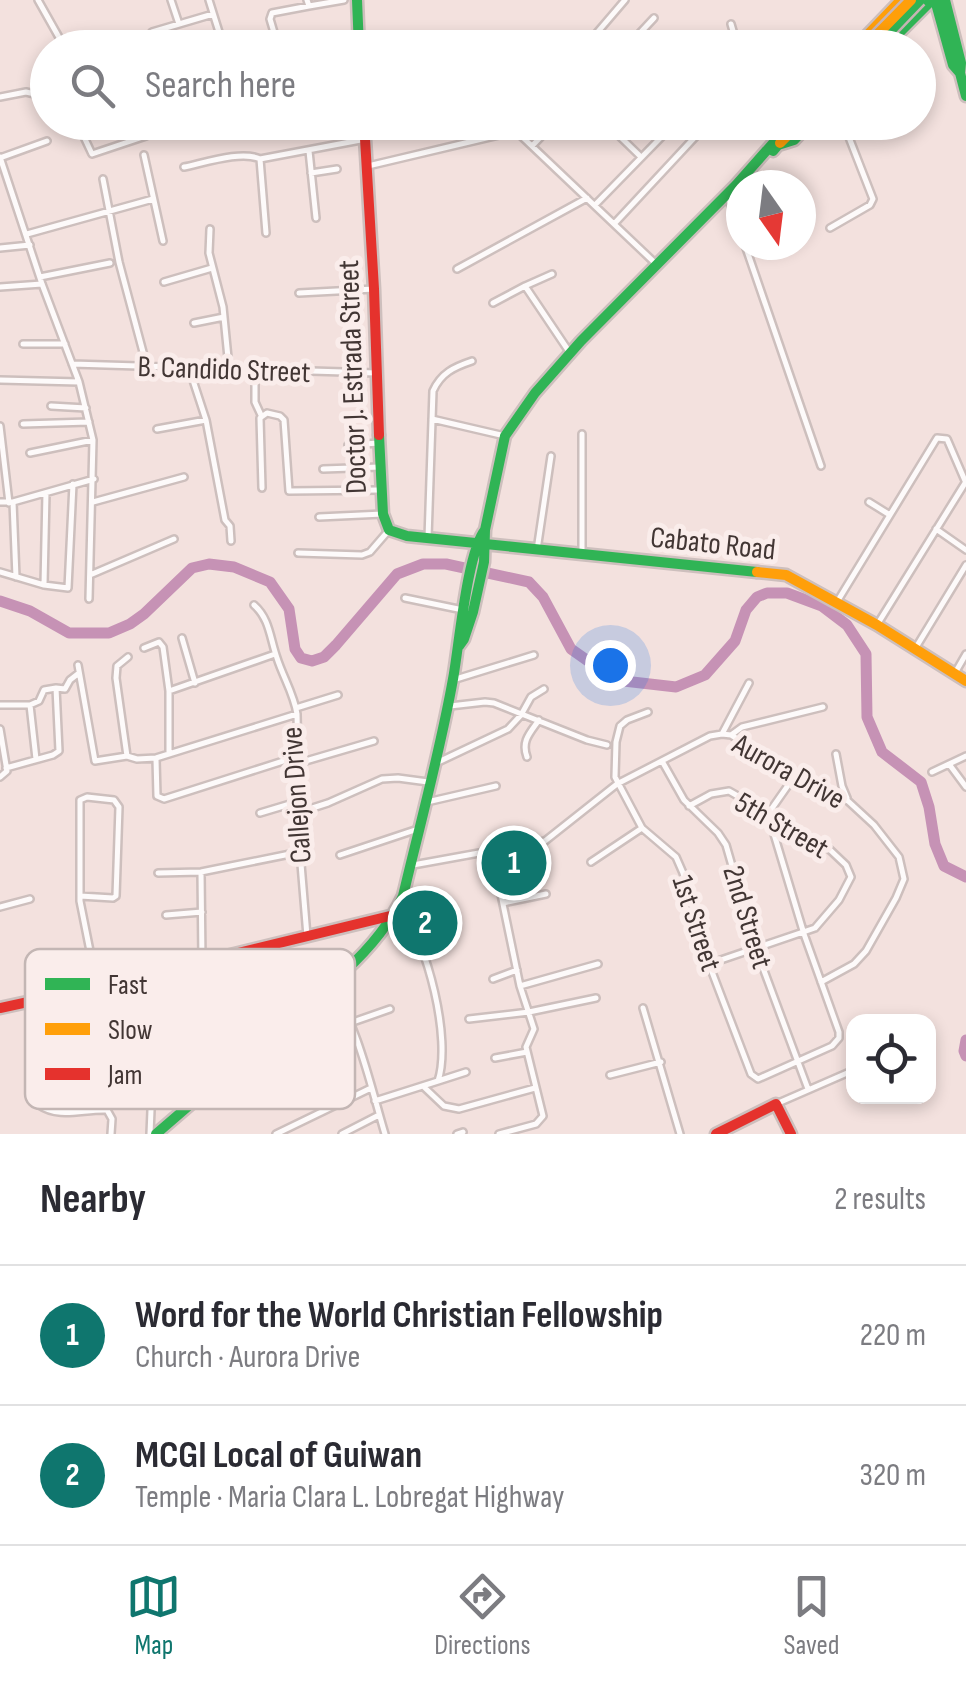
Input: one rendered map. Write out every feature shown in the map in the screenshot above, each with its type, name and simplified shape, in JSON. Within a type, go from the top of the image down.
[{"type":"main road","points":[[357,0],[358,30]]},
{"type":"main road","points":[[872,30],[901,0],[916,14]]},
{"type":"main road","points":[[882,30],[911,0]]},
{"type":"main road","points":[[891,30],[920,0]]},
{"type":"main road","points":[[901,30],[934,0],[953,66],[960,74]]},
{"type":"main road","points":[[944,0],[966,96]]},
{"type":"main road","points":[[878,24],[881,30]]},
{"type":"main road","name":"Doctor J. Estrada Street","points":[[366,140],[383,514],[389,530],[407,536],[482,544]]},
{"type":"main road","points":[[751,170],[780,140]]},
{"type":"main road","points":[[777,143],[794,140]]},
{"type":"main road","points":[[458,647],[474,612],[473,589],[505,436],[570,353],[726,195]]},
{"type":"main road","name":"Cabato Road","points":[[482,544],[786,576],[877,624],[966,681]]},
{"type":"main road","points":[[355,961],[397,910],[453,680],[462,610],[473,589]]},
{"type":"main road","points":[[252,949],[397,910]]},
{"type":"main road","points":[[0,1008],[25,1002]]},
{"type":"main road","points":[[716,1134],[776,1104],[791,1134]]},
{"type":"main road","points":[[156,1133],[184,1109]]},
{"type":"street","points":[[38,0],[55,30]]},
{"type":"street","points":[[171,0],[178,24]]},
{"type":"street","points":[[209,0],[218,30]]},
{"type":"street","points":[[273,30],[272,13],[308,3],[344,0]]},
{"type":"street","points":[[599,30],[625,0]]},
{"type":"street","points":[[158,30],[213,14]]},
{"type":"street","points":[[643,30],[654,18]]},
{"type":"street","points":[[731,24],[733,30]]},
{"type":"street","points":[[0,98],[30,93]]},
{"type":"street","points":[[87,140],[92,154],[134,140]]},
{"type":"street","points":[[184,168],[240,156],[260,159],[361,140]]},
{"type":"street","points":[[368,166],[478,140]]},
{"type":"street","points":[[526,140],[657,265]]},
{"type":"street","points":[[532,146],[538,140]]},
{"type":"street","points":[[623,140],[641,157]]},
{"type":"street","points":[[595,205],[658,140]]},
{"type":"street","points":[[614,224],[693,140]]},
{"type":"street","points":[[830,228],[870,205],[873,198],[850,140]]},
{"type":"street","points":[[46,141],[0,158],[78,382],[93,440],[89,599]]},
{"type":"street","points":[[309,151],[316,218]]},
{"type":"street","points":[[144,155],[163,241]]},
{"type":"street","points":[[260,159],[266,233]]},
{"type":"street","points":[[311,173],[337,169]]},
{"type":"street","points":[[103,178],[119,262],[148,367]]},
{"type":"street","points":[[457,268],[587,198]]},
{"type":"street","points":[[26,234],[153,199]]},
{"type":"street","points":[[210,229],[208,243],[224,317],[228,368]]},
{"type":"street","points":[[0,248],[30,246]]},
{"type":"street","points":[[750,260],[820,466]]},
{"type":"street","points":[[0,288],[110,263]]},
{"type":"street","points":[[164,282],[212,268]]},
{"type":"street","points":[[493,304],[552,274]]},
{"type":"street","points":[[526,286],[570,353]]},
{"type":"street","points":[[298,293],[374,289]]},
{"type":"street","points":[[194,322],[224,317]]},
{"type":"street","points":[[23,344],[65,344]]},
{"type":"street","points":[[428,538],[433,391],[438,379],[472,361]]},
{"type":"street","name":"B. Candido Street","points":[[72,364],[376,374]]},
{"type":"street","points":[[189,368],[206,420],[231,542]]},
{"type":"street","points":[[255,369],[254,402],[261,415],[262,488]]},
{"type":"street","points":[[0,380],[78,382]]},
{"type":"street","points":[[51,406],[86,408]]},
{"type":"street","points":[[261,415],[272,413],[284,420],[289,491],[381,490]]},
{"type":"street","points":[[432,419],[505,436]]},
{"type":"street","points":[[158,428],[206,420]]},
{"type":"street","points":[[23,424],[89,422]]},
{"type":"street","points":[[0,426],[16,576]]},
{"type":"street","points":[[582,434],[582,554]]},
{"type":"street","points":[[837,602],[937,438],[947,439],[966,482],[877,624]]},
{"type":"street","points":[[30,453],[93,440]]},
{"type":"street","points":[[348,444],[379,443]]},
{"type":"street","points":[[536,550],[551,456]]},
{"type":"street","points":[[323,469],[380,467]]},
{"type":"street","points":[[93,502],[184,476]]},
{"type":"street","points":[[0,502],[94,479]]},
{"type":"street","points":[[0,572],[44,585],[66,589],[70,585],[73,484]]},
{"type":"street","points":[[44,585],[46,492]]},
{"type":"street","points":[[869,502],[890,516]]},
{"type":"street","points":[[319,517],[383,514]]},
{"type":"street","points":[[936,529],[966,550]]},
{"type":"street","points":[[298,554],[362,555],[370,552],[389,530]]},
{"type":"street","points":[[90,575],[174,539]]},
{"type":"street","points":[[915,649],[966,565]]},
{"type":"street","points":[[405,598],[462,610]]},
{"type":"street","points":[[254,605],[262,611],[270,630],[296,711],[338,695]]},
{"type":"street","points":[[182,638],[195,683]]},
{"type":"street","points":[[144,648],[162,644],[169,690],[169,753]]},
{"type":"street","points":[[169,690],[275,654]]},
{"type":"street","points":[[954,673],[966,654]]},
{"type":"street","points":[[453,680],[534,655]]},
{"type":"street","points":[[127,756],[116,678],[118,666],[128,657]]},
{"type":"street","name":"Callejon Drive","points":[[56,688],[66,689],[78,669],[96,762],[127,756],[156,758],[296,711],[307,936]]},
{"type":"street","points":[[722,734],[748,684]]},
{"type":"street","points":[[0,705],[36,704],[44,690],[56,688],[60,749],[53,756],[6,768]]},
{"type":"street","points":[[433,764],[508,729],[532,697],[544,689]]},
{"type":"street","points":[[447,706],[486,702],[607,745]]},
{"type":"street","points":[[30,705],[36,759]]},
{"type":"street","points":[[731,735],[742,727],[823,706]]},
{"type":"street","points":[[617,784],[614,764],[619,728],[627,720],[648,712]]},
{"type":"street","points":[[527,757],[525,740],[539,720]]},
{"type":"street","points":[[0,729],[6,768],[0,776]]},
{"type":"street","name":"Aurora Drive","points":[[410,865],[550,838],[617,784],[710,736],[731,735],[848,801],[874,825],[898,857],[904,879],[866,951],[854,964],[821,982]]},
{"type":"street","points":[[156,758],[157,796],[164,800],[374,742]]},
{"type":"street","points":[[836,754],[848,801]]},
{"type":"street","points":[[932,772],[966,756]]},
{"type":"street","name":"2nd Street","points":[[662,761],[681,796],[726,845],[756,949],[808,1089]]},
{"type":"street","points":[[949,764],[966,788]]},
{"type":"street","points":[[796,774],[768,814],[839,1038],[832,1046],[797,1060]]},
{"type":"street","points":[[300,812],[382,779],[428,782]]},
{"type":"street","name":"1st Street","points":[[617,784],[642,828],[676,858],[684,873],[708,964],[754,1078],[762,1078],[797,1060]]},
{"type":"street","points":[[424,803],[496,786]]},
{"type":"street","name":"5th Street","points":[[689,806],[711,794],[729,791],[827,847],[850,870],[848,884],[826,918],[804,934]]},
{"type":"street","points":[[80,896],[116,896],[119,807],[118,802],[108,798],[80,800],[80,896],[89,949]]},
{"type":"street","points":[[260,812],[300,802]]},
{"type":"street","points":[[591,862],[642,828]]},
{"type":"street","points":[[340,855],[418,830]]},
{"type":"street","points":[[492,851],[520,986],[534,1033],[526,1043],[542,1112],[536,1124],[499,1134]]},
{"type":"street","points":[[158,873],[202,872],[300,852]]},
{"type":"street","points":[[202,872],[202,949]]},
{"type":"street","points":[[502,904],[546,894]]},
{"type":"street","points":[[0,907],[30,900]]},
{"type":"street","points":[[397,910],[416,930],[430,970],[440,1031],[442,1060],[438,1081]]},
{"type":"street","points":[[166,915],[202,912]]},
{"type":"street","points":[[708,964],[804,934]]},
{"type":"street","points":[[520,986],[598,964]]},
{"type":"street","points":[[494,979],[517,970]]},
{"type":"street","points":[[469,1019],[596,998]]},
{"type":"street","points":[[643,1008],[680,1134]]},
{"type":"street","points":[[355,1021],[390,1009]]},
{"type":"street","points":[[355,1038],[385,1134]]},
{"type":"street","points":[[495,1058],[527,1052]]},
{"type":"street","points":[[610,1075],[661,1062]]},
{"type":"street","points":[[375,1101],[466,1072]]},
{"type":"street","points":[[776,1104],[846,1073]]},
{"type":"street","points":[[424,1087],[444,1106],[459,1109],[534,1088]]},
{"type":"street","points":[[355,1096],[371,1088]]},
{"type":"street","points":[[45,1109],[59,1114],[107,1110],[112,1119],[110,1134]]},
{"type":"street","points":[[276,1134],[328,1109]]},
{"type":"street","points":[[342,1134],[380,1116]]},
{"type":"waterway","points":[[0,601],[30,611],[69,633],[109,633],[144,614],[192,568],[209,564],[234,567],[270,582],[289,609],[295,649],[301,658],[312,661],[324,657],[336,645],[397,574],[423,564],[446,564],[529,582],[543,597],[571,649],[615,680],[676,687],[705,675],[735,641],[746,610],[757,597],[787,593],[822,606],[847,625],[866,654],[867,717],[882,752],[921,782],[944,866],[966,877]]},
{"type":"waterway","points":[[966,1040],[966,1056]]},
{"type":"traffic: fast","points":[[357,0],[358,30]]},
{"type":"traffic: fast","points":[[891,30],[920,0]]},
{"type":"traffic: fast","points":[[902,30],[932,0]]},
{"type":"traffic: fast","points":[[935,0],[953,65],[960,73]]},
{"type":"traffic: fast","points":[[945,0],[966,96]]},
{"type":"traffic: fast","points":[[459,646],[473,612],[484,562],[485,530],[505,436],[535,393],[581,341],[736,185],[775,140]]},
{"type":"traffic: fast","points":[[773,151],[794,140]]},
{"type":"traffic: fast","points":[[379,435],[383,514],[389,530],[407,536],[757,572]]},
{"type":"traffic: fast","points":[[355,961],[378,936],[403,896],[442,734],[473,558],[485,530]]},
{"type":"traffic: fast","points":[[156,1134],[185,1109]]},
{"type":"traffic: slow","points":[[872,30],[901,0]]},
{"type":"traffic: slow","points":[[882,30],[911,0]]},
{"type":"traffic: slow","points":[[780,143],[783,140]]},
{"type":"traffic: slow","points":[[757,572],[786,575],[877,625],[966,681]]},
{"type":"traffic: jam","points":[[365,140],[379,435]]},
{"type":"traffic: jam","points":[[255,949],[394,915]]},
{"type":"traffic: jam","points":[[0,1008],[25,1003]]},
{"type":"traffic: jam","points":[[716,1134],[776,1104],[791,1134]]},
{"type":"place","name":"Word for the World Christian Fellowship","points":[[514,863]]},
{"type":"place","name":"MCGI Local of Guiwan","points":[[425,923]]}]
